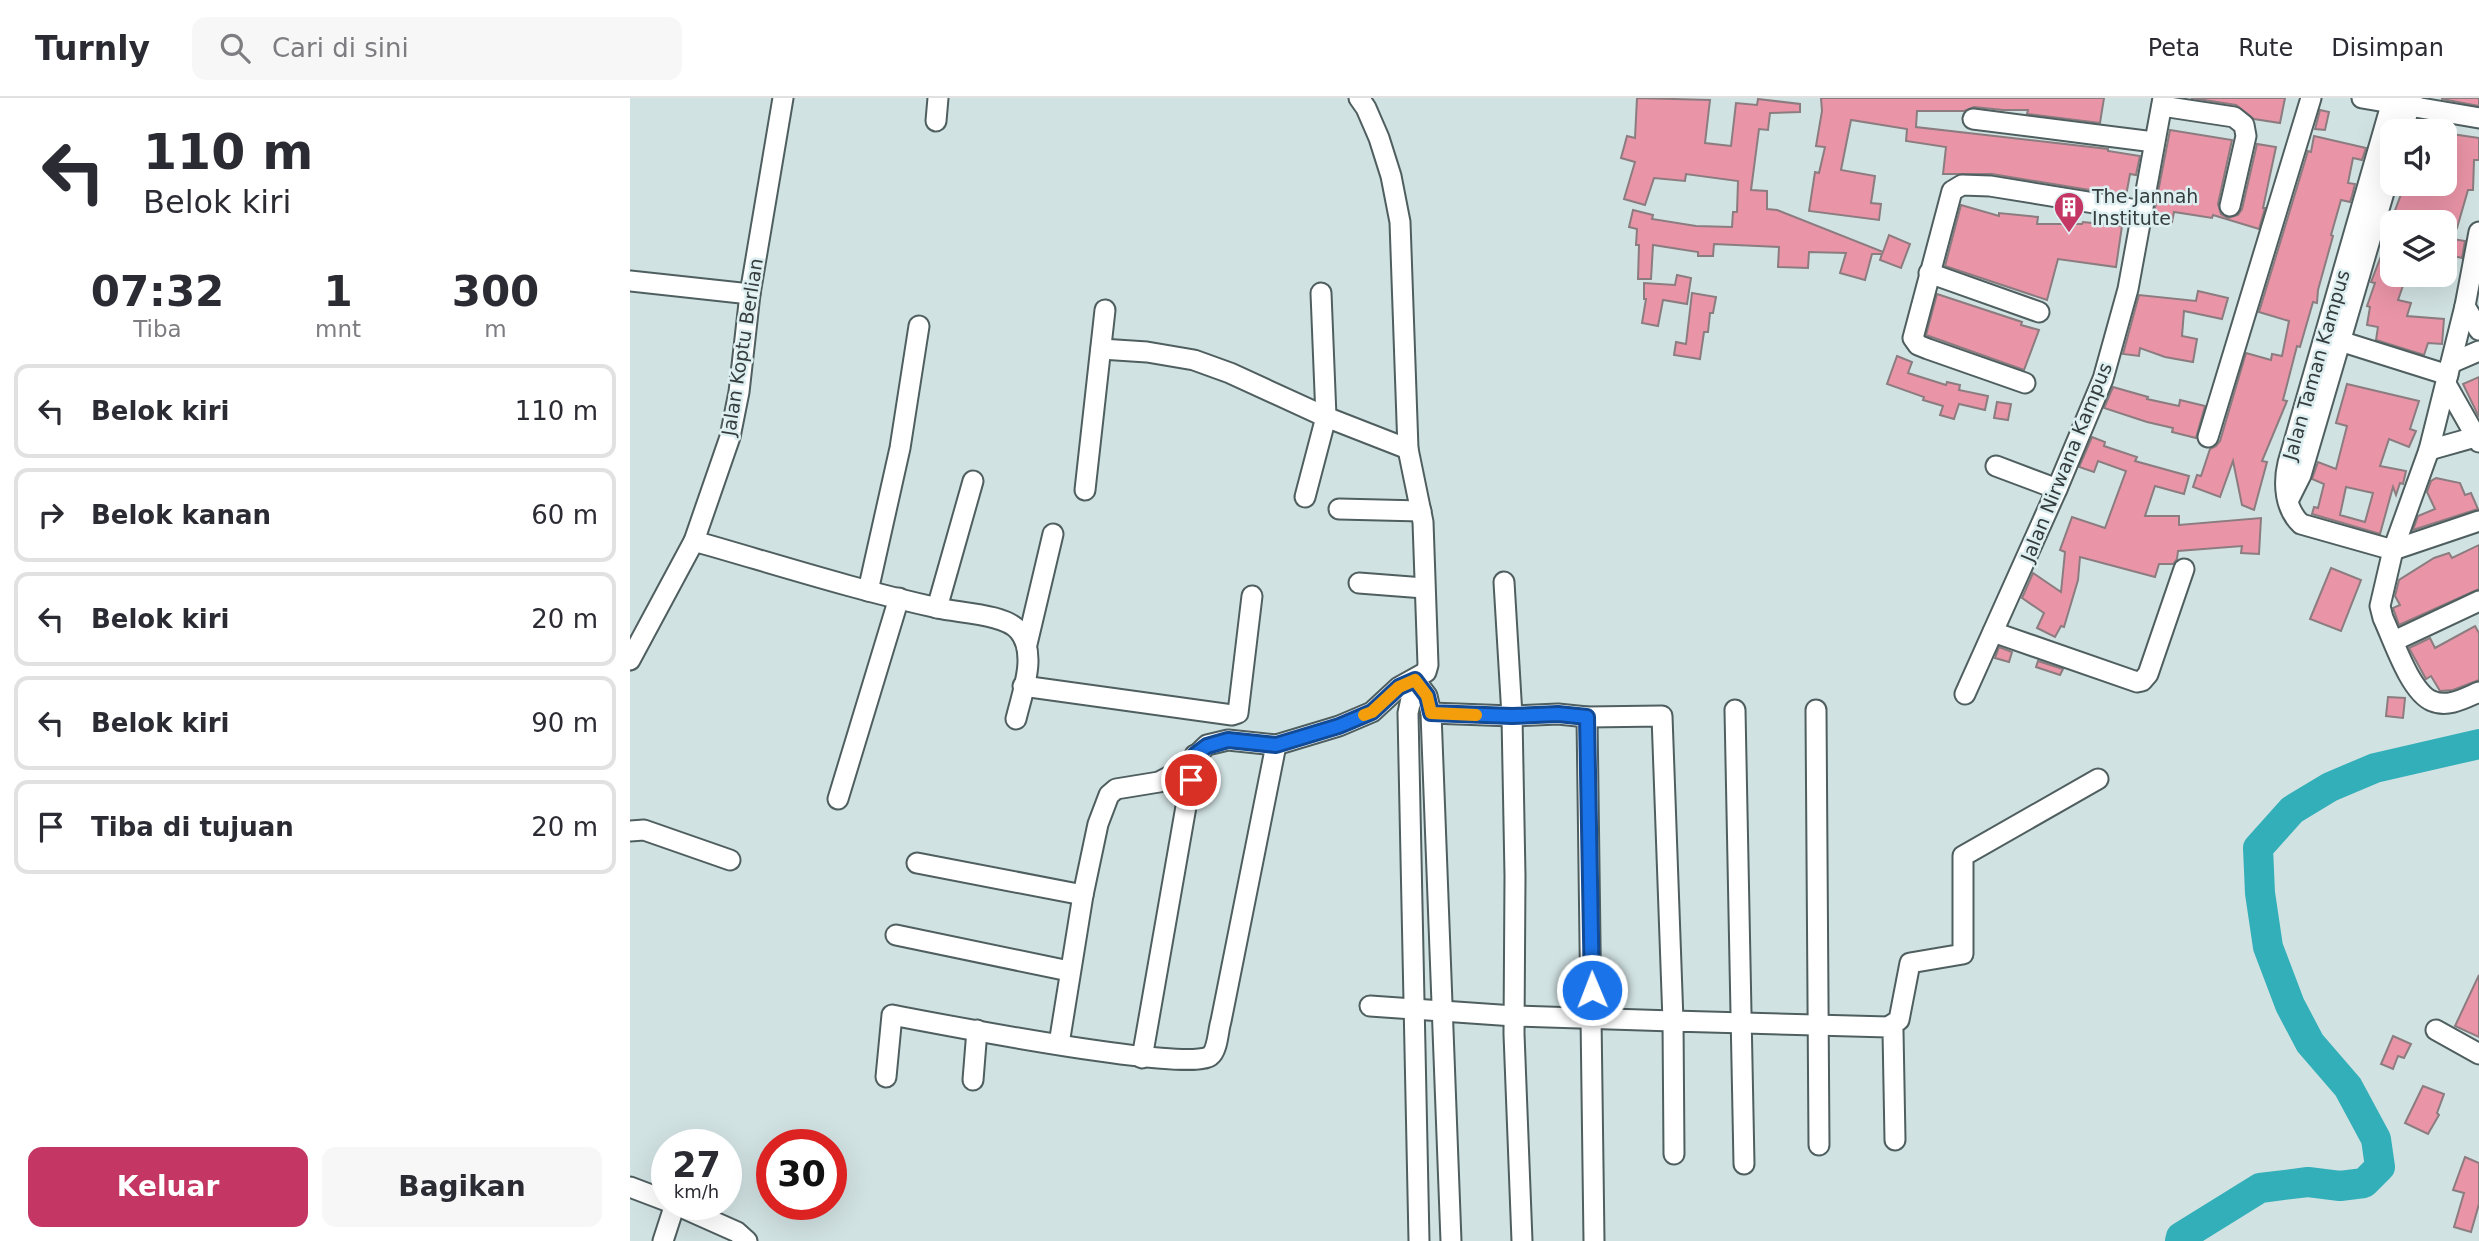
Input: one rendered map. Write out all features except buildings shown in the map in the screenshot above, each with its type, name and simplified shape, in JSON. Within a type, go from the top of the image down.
[{"type":"street","name":"Jalan Koptu Berlian","points":[[630,660],[694,541],[730,437],[739,392],[750,294],[783,98]]},
{"type":"street","points":[[936,121],[939,98]]},
{"type":"street","points":[[1059,1044],[1083,895],[1098,824],[1109,795],[1116,789],[1159,782],[1180,771],[1207,746],[1228,740],[1276,745],[1339,726],[1372,712],[1399,687],[1426,672],[1428,665],[1421,511],[1408,449],[1400,222],[1380,138],[1359,98]]},
{"type":"street","points":[[2208,437],[2311,98]]},
{"type":"street","points":[[2362,98],[2402,101],[2479,118]]},
{"type":"street","points":[[2402,101],[2402,119]]},
{"type":"street","name":"Jalan Taman Kampus","points":[[2393,550],[2301,524],[2292,513],[2289,499],[2301,475],[2333,344],[2402,101]]},
{"type":"street","points":[[2163,102],[2237,119],[2244,125],[2246,136],[2230,206]]},
{"type":"street","name":"Jalan Nirwana Kampus","points":[[1965,694],[2103,379],[2128,289],[2163,102]]},
{"type":"street","points":[[1973,119],[2154,142]]},
{"type":"street","points":[[2025,383],[1916,343],[1913,335],[1952,191],[1958,186],[1990,186],[2143,211]]},
{"type":"street","name":"Jalan Taman Kampus","points":[[2365,227],[2380,192]]},
{"type":"street","points":[[2479,232],[2476,271],[2429,450],[2393,550],[2380,606],[2415,685],[2433,702],[2450,703],[2479,692]]},
{"type":"street","points":[[1929,273],[2039,312]]},
{"type":"street","points":[[630,281],[750,294]]},
{"type":"street","points":[[1305,497],[1326,417],[1321,293]]},
{"type":"street","points":[[2465,306],[2479,330]]},
{"type":"street","points":[[1085,490],[1105,310]]},
{"type":"street","points":[[868,591],[900,448],[919,326]]},
{"type":"street","points":[[2333,344],[2448,374]]},
{"type":"street","points":[[1101,349],[1147,352],[1194,360],[1408,449]]},
{"type":"street","points":[[2448,374],[2479,351]]},
{"type":"street","points":[[2429,450],[2478,438],[2448,374]]},
{"type":"street","points":[[1996,466],[2057,489]]},
{"type":"street","points":[[937,608],[973,481]]},
{"type":"street","points":[[1339,509],[1421,511]]},
{"type":"street","points":[[2393,550],[2479,521]]},
{"type":"street","points":[[1016,719],[1028,655],[1027,644],[1053,534]]},
{"type":"street","points":[[694,541],[868,591],[1001,620],[1018,628],[1027,644]]},
{"type":"street","points":[[1993,632],[2137,682],[2142,681],[2148,674],[2184,569]]},
{"type":"street","points":[[1504,582],[1512,716],[1514,1016],[1522,1241]]},
{"type":"street","points":[[1359,583],[1424,588]]},
{"type":"street","points":[[1023,686],[1232,715],[1238,713],[1252,596]]},
{"type":"street","points":[[838,799],[899,598]]},
{"type":"street","points":[[2394,641],[2479,601]]},
{"type":"street","points":[[1415,680],[1427,696],[1431,713],[1451,1241]]},
{"type":"street","points":[[1415,680],[1408,713],[1419,1241]]},
{"type":"street","points":[[1735,710],[1744,1164]]},
{"type":"street","points":[[1815,710],[1819,1145]]},
{"type":"street","points":[[1431,713],[1662,716],[1673,1021],[1674,1154]]},
{"type":"street","points":[[1587,717],[1594,1241]]},
{"type":"street","points":[[886,1077],[892,1015],[1142,1058],[1199,1059],[1213,1052],[1276,745]]},
{"type":"street","points":[[1142,1058],[1195,755]]},
{"type":"street","points":[[1370,1006],[1514,1016],[1888,1027],[1899,1020],[1910,963],[1963,954],[1963,856],[2098,779]]},
{"type":"street","points":[[630,831],[644,830],[730,860]]},
{"type":"street","points":[[917,863],[1083,895]]},
{"type":"street","points":[[896,934],[1069,971]]},
{"type":"street","points":[[1888,1027],[1893,1031],[1895,1140]]},
{"type":"street","points":[[973,1080],[977,1030]]},
{"type":"street","points":[[2436,1030],[2479,1054]]},
{"type":"street","points":[[630,1186],[651,1195]]},
{"type":"street","points":[[663,1241],[669,1220]]},
{"type":"street","points":[[710,1220],[737,1232],[747,1241]]},
{"type":"waterway","points":[[2180,1241],[2181,1237],[2260,1188],[2308,1182],[2340,1186],[2364,1183],[2380,1167],[2376,1139],[2348,1087],[2310,1043],[2290,1005],[2268,947],[2260,893],[2258,848],[2292,810],[2330,787],[2375,768],[2479,744]]},
{"type":"slow traffic","points":[[1364,715],[1372,712],[1399,687],[1415,680],[1427,696],[1431,713],[1476,715]]},
{"type":"place","name":"The Jannah Institute","points":[[2069,234]]},
{"type":"route","points":[[1191,780],[1195,755],[1207,746],[1228,740],[1276,745],[1339,726],[1372,712],[1399,687],[1415,680],[1427,696],[1431,713],[1512,716],[1558,714],[1587,717],[1592,990]]}]
